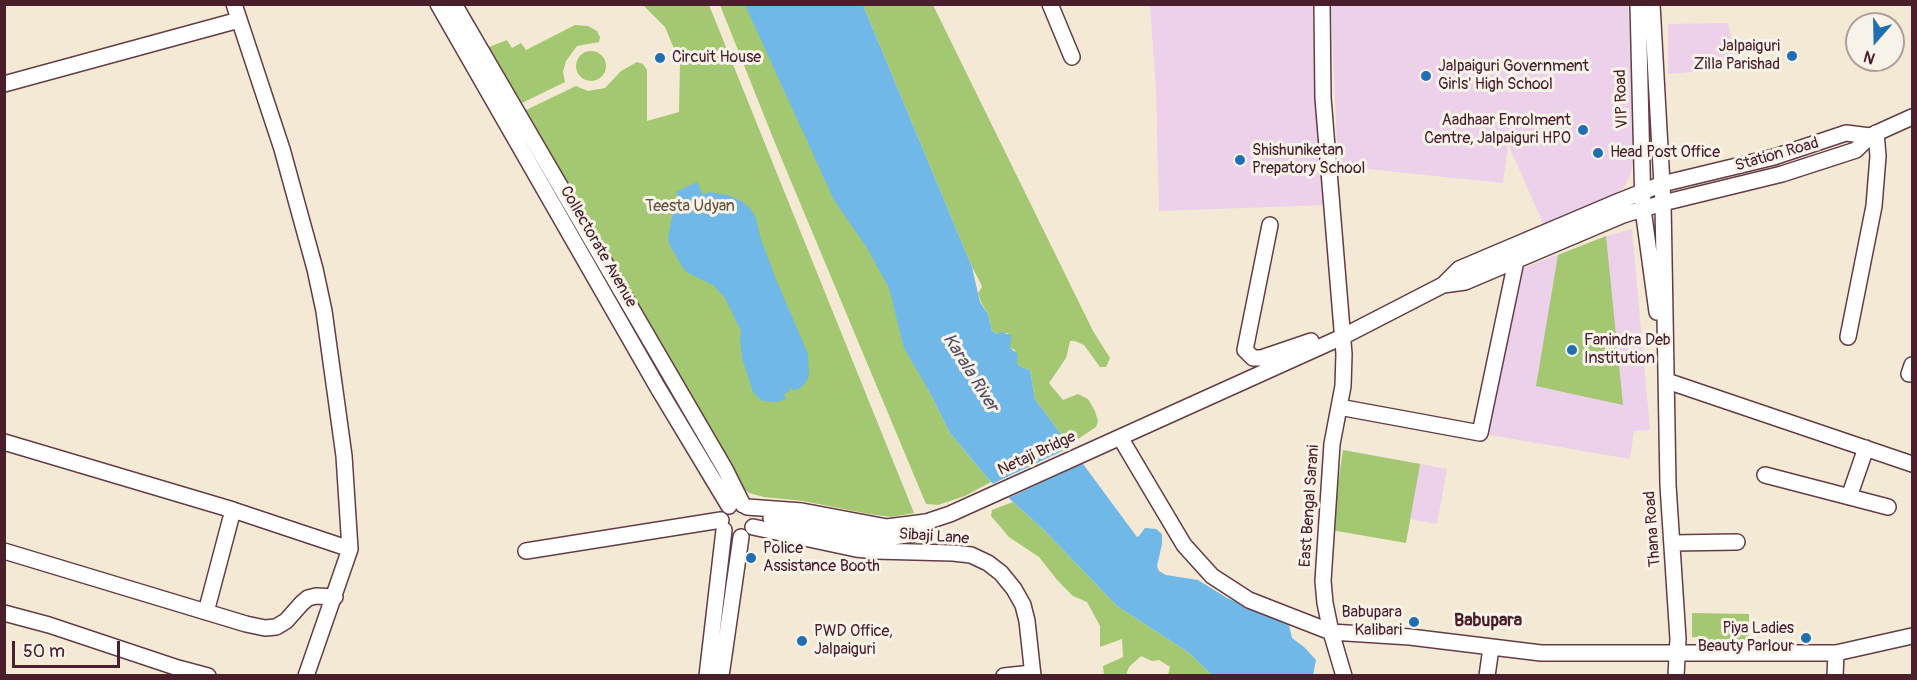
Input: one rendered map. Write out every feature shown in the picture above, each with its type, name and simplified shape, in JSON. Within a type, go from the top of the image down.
[{"type":"street","points":[[234,4],[282,148],[315,269],[324,311],[344,456],[350,549],[306,675]]},
{"type":"street","name":"Collectorate Avenue","points":[[438,4],[660,350],[725,469],[744,516]]},
{"type":"street","name":"Collectorate Avenue","points":[[454,4],[589,268],[744,516]]},
{"type":"street","points":[[1050,4],[1072,57]]},
{"type":"street","name":"East Bengal Sarani","points":[[1322,4],[1323,98],[1342,336],[1342,386],[1332,444],[1323,569],[1325,603],[1344,675]]},
{"type":"street","name":"VIP Road","points":[[1638,4],[1641,148],[1655,183]]},
{"type":"street","points":[[1652,4],[1655,183],[1653,206]]},
{"type":"street","points":[[4,84],[239,20]]},
{"type":"street","name":"Station Road","points":[[1620,208],[1653,206],[1782,174],[1856,150],[1873,135],[1912,118]]},
{"type":"street","name":"Station Road","points":[[1620,208],[1655,183],[1679,180],[1774,157],[1846,133],[1873,135]]},
{"type":"street","points":[[1848,337],[1874,206],[1878,156],[1873,135]]},
{"type":"street","points":[[1443,285],[1465,282],[1516,261],[1620,208],[1639,171],[1641,148]]},
{"type":"street","points":[[1663,223],[1669,210],[1679,199]]},
{"type":"street","name":"Thana Road","points":[[1653,206],[1663,223],[1668,485],[1677,654],[1676,675]]},
{"type":"street","name":"Thana Road","points":[[1653,206],[1645,228],[1667,381]]},
{"type":"street","points":[[1620,208],[1628,214],[1638,216],[1645,228]]},
{"type":"street","points":[[1443,285],[1459,269],[1620,208]]},
{"type":"street","points":[[1270,225],[1246,343],[1245,350],[1248,356],[1261,358],[1331,334],[1342,336]]},
{"type":"street","points":[[589,268],[603,260]]},
{"type":"street","points":[[1339,407],[1480,433],[1516,261]]},
{"type":"street","name":"Netaji Bridge","points":[[982,499],[1107,442],[1145,417],[1342,336],[1443,285]]},
{"type":"street","points":[[1667,381],[1912,464]]},
{"type":"street","points":[[4,442],[233,510],[350,549]]},
{"type":"street","points":[[1124,444],[1184,545],[1212,576],[1249,600],[1331,632],[1410,637],[1540,653],[1677,654],[1836,653],[1912,636]]},
{"type":"street","points":[[1849,497],[1866,448]]},
{"type":"street","points":[[1765,475],[1888,507]]},
{"type":"street","points":[[707,675],[725,510],[744,516],[800,522],[854,534],[886,538],[927,529],[952,518],[982,499]]},
{"type":"street","points":[[744,516],[802,511],[887,527],[982,499]]},
{"type":"street","points":[[206,612],[233,510]]},
{"type":"street","points":[[723,525],[732,536],[744,516]]},
{"type":"street","points":[[721,675],[744,516]]},
{"type":"street","name":"Sibaji Lane","points":[[744,516],[856,549],[971,555],[988,563],[1001,573],[1023,605],[1027,621],[1032,674]]},
{"type":"street","points":[[526,551],[723,525]]},
{"type":"street","points":[[1672,543],[1737,542]]},
{"type":"street","points":[[4,551],[265,628],[276,627],[286,621],[308,598],[335,597]]},
{"type":"street","points":[[4,613],[49,625],[178,668],[208,675]]},
{"type":"street","points":[[1487,675],[1491,648]]},
{"type":"street","points":[[1835,675],[1836,653]]},
{"type":"street","points":[[1004,675],[1032,674]]},
{"type":"shaded area","points":[[1150,5],[1318,5],[1326,205],[1159,211],[1156,91]]},
{"type":"shaded area","points":[[1331,5],[1628,5],[1634,153],[1631,173],[1624,187],[1609,198],[1545,228],[1508,144],[1503,183],[1338,166]]},
{"type":"shaded area","points":[[1728,23],[1739,68],[1668,74],[1668,24]]},
{"type":"shaded area","name":"Fanindra Deb Institution","points":[[1632,229],[1650,430],[1634,431],[1630,459],[1484,434],[1518,270],[1606,236]]},
{"type":"shaded area","points":[[1343,450],[1447,469],[1437,524],[1410,519],[1406,543]]},
{"type":"green space","name":"Teesta Udyan","points":[[643,5],[709,5],[914,513],[891,517],[869,514],[803,501],[764,497],[749,493],[743,488],[526,110],[576,86],[588,91],[605,88],[621,71],[637,62],[643,64],[647,70],[647,121],[679,112],[680,63],[665,27]]},
{"type":"green space","points":[[720,5],[769,5],[860,220],[929,372],[928,389],[950,433],[991,482],[965,496],[938,505],[926,504],[775,143]]},
{"type":"green space","points":[[863,5],[933,5],[1093,331],[1110,358],[1106,367],[1100,367],[1084,345],[1070,341],[1066,358],[1049,383],[1063,400],[1078,394],[1088,399],[1095,411],[1098,421],[1096,427],[1069,445],[1035,399],[1030,370],[1017,364],[1015,350],[1010,348],[1008,333],[997,334],[992,331],[988,314],[978,293],[982,287]]},
{"type":"green space","points":[[575,25],[588,26],[597,31],[600,37],[599,42],[577,46],[566,61],[563,72],[565,82],[522,103],[489,47],[507,40],[512,48],[521,43],[526,50]]},
{"type":"green space","points":[[591,51],[602,55],[606,66],[602,77],[591,81],[580,77],[576,66],[580,55]]},
{"type":"green space","points":[[1606,236],[1623,405],[1536,386],[1558,255]]},
{"type":"green space","points":[[1343,450],[1420,464],[1406,543],[1331,530]]},
{"type":"green space","points":[[1013,502],[1044,530],[1117,606],[1188,652],[1212,675],[1168,675],[1170,667],[1159,660],[1152,661],[1141,656],[1129,667],[1126,675],[1104,675],[1103,666],[1123,657],[1122,639],[1100,647],[1100,626],[1087,602],[1073,596],[1039,557],[1009,537],[991,516],[992,510]]},
{"type":"green space","points":[[1692,613],[1749,614],[1749,650],[1720,650],[1720,642],[1707,642],[1706,638],[1692,637]]},
{"type":"water","name":"Karala River","points":[[745,5],[863,5],[972,267],[980,302],[988,314],[992,331],[997,334],[1001,332],[1011,335],[1010,348],[1018,354],[1017,364],[1030,370],[1035,399],[1137,537],[1145,528],[1156,529],[1162,534],[1157,566],[1159,571],[1166,575],[1198,580],[1227,598],[1289,625],[1292,638],[1316,660],[1313,675],[1212,675],[1188,652],[1117,606],[1044,530],[991,482],[950,433],[904,348],[889,288],[867,248],[834,200]]},
{"type":"water","points":[[697,182],[703,195],[709,192],[727,195],[741,201],[750,208],[756,218],[775,277],[808,354],[809,375],[806,382],[799,389],[789,389],[789,392],[784,394],[786,399],[777,402],[762,401],[753,392],[742,358],[741,331],[725,298],[713,285],[688,273],[669,244],[672,217],[677,208],[682,205],[676,192]]},
{"type":"pier","points":[[1073,446],[1086,462],[1006,499],[990,485]]},
{"type":"place","name":"Jalpaiguri Zilla Parishad","points":[[1792,56]]},
{"type":"place","name":"Circuit House","points":[[660,58]]},
{"type":"place","name":"Jalpaiguri Government Girls' High School","points":[[1426,76]]},
{"type":"place","name":"Aadhaar Enrolment Centre, Jalpaiguri HPO","points":[[1583,130]]},
{"type":"place","name":"Head Post Office","points":[[1598,153]]},
{"type":"place","name":"Shishuniketan Prepatory School","points":[[1240,160]]},
{"type":"place","name":"Fanindra Deb Institution","points":[[1572,350]]},
{"type":"place","name":"Police Assistance Booth","points":[[751,558]]},
{"type":"place","name":"Babupara Kalibari","points":[[1414,622]]},
{"type":"place","name":"Piya Ladies Beauty Parlour","points":[[1806,638]]},
{"type":"place","name":"PWD Office, Jalpaiguri","points":[[802,641]]},
{"type":"district","name":"Babupara","points":[[1488,621]]}]
